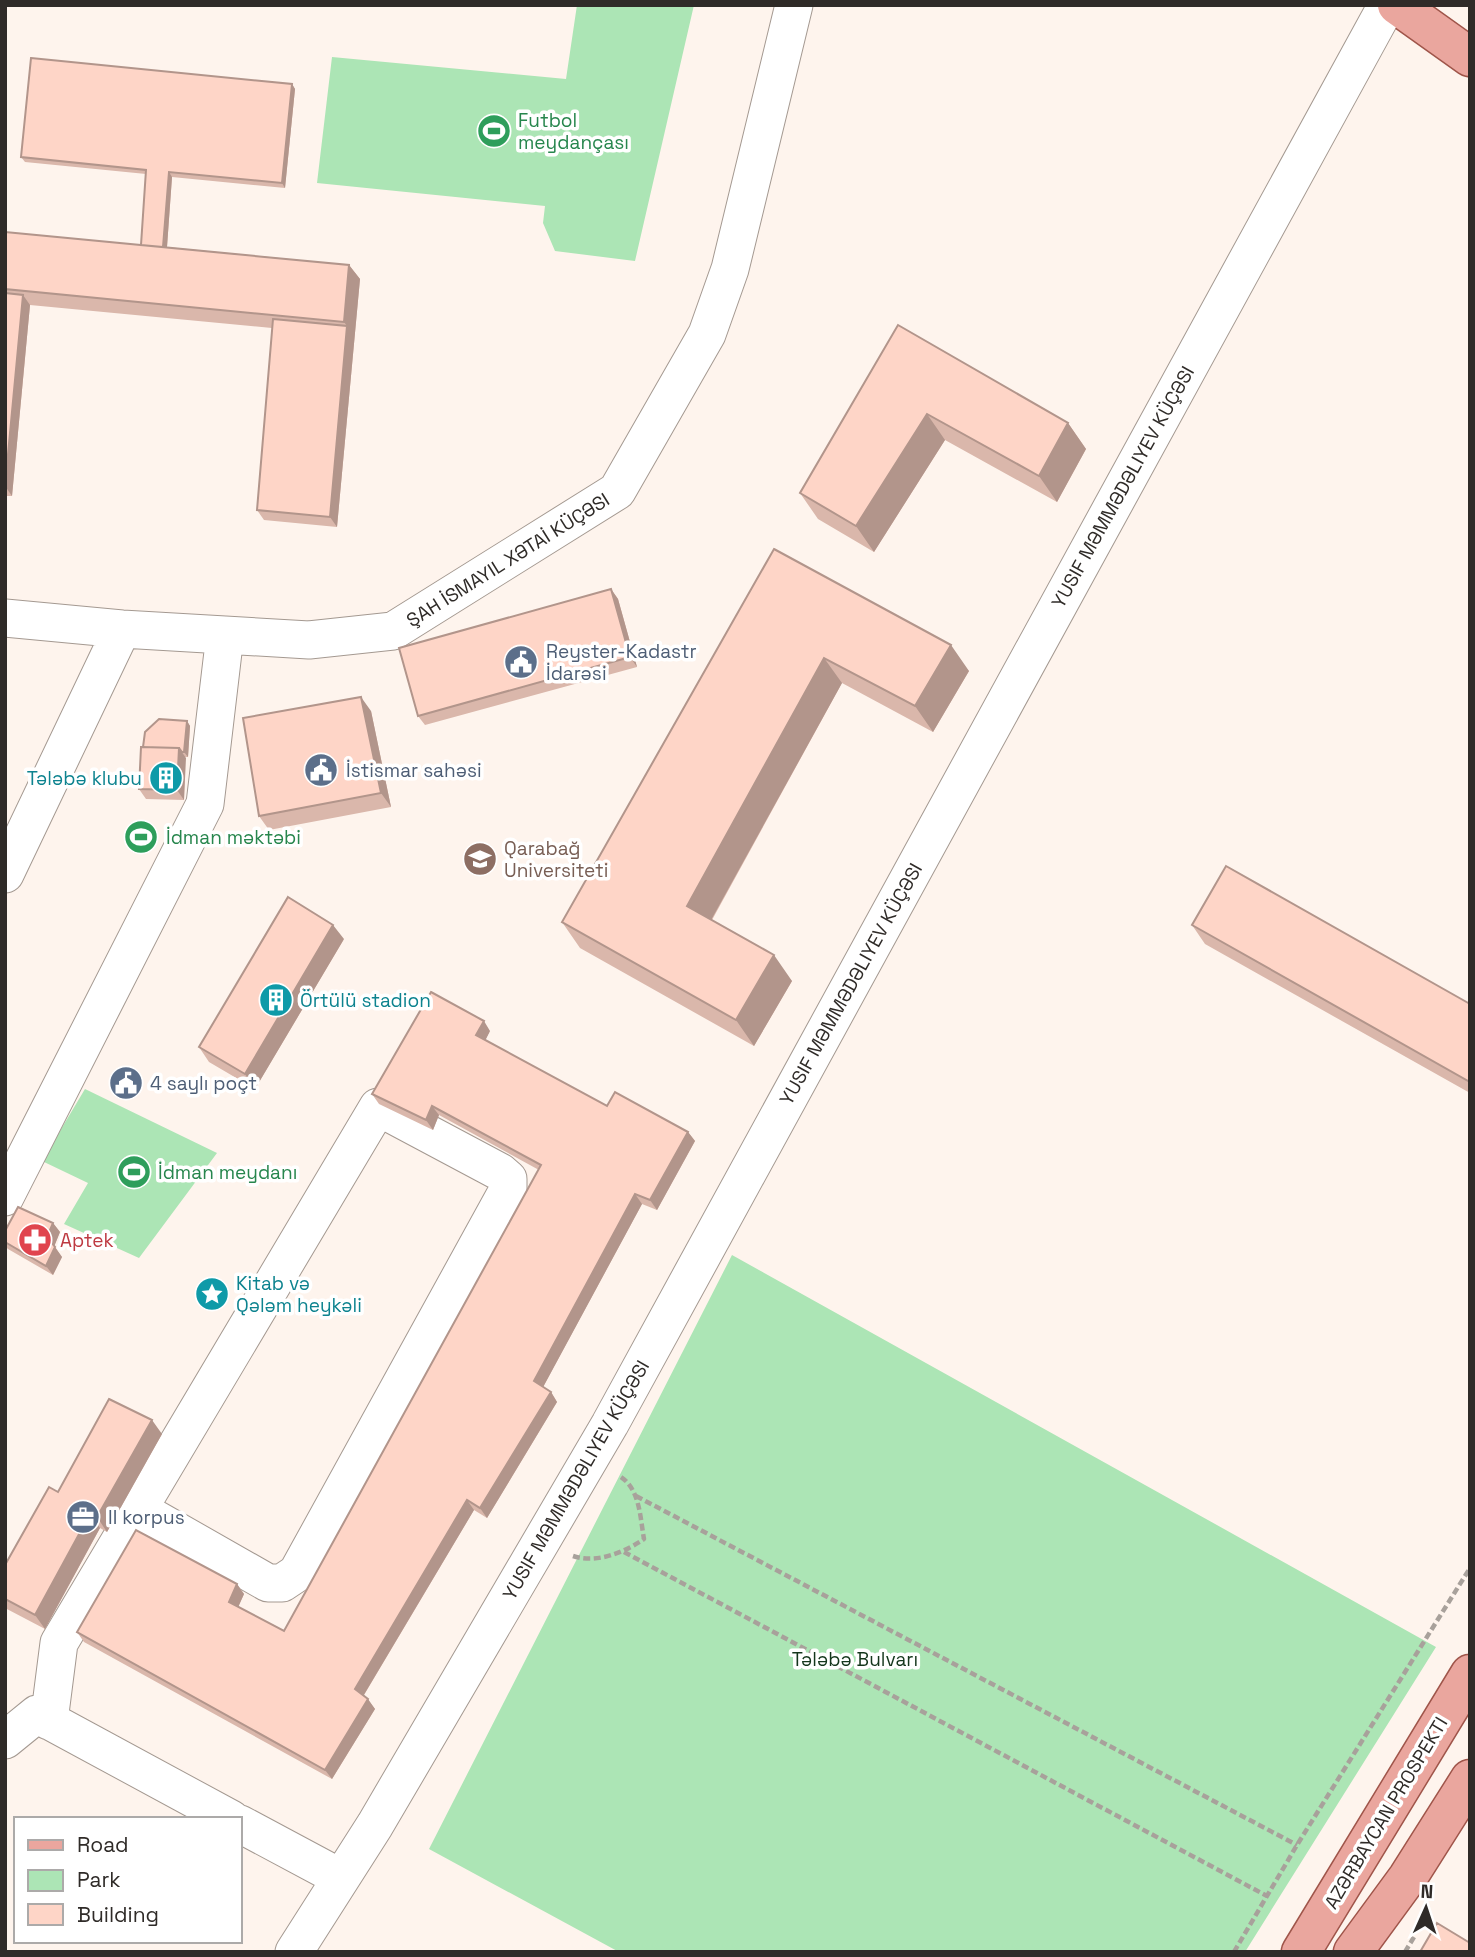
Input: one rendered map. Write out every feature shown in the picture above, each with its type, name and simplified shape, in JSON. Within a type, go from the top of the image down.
[{"type":"main road","points":[[1397,5],[1470,57]]},
{"type":"main road","name":"AZƏRBAYCAN PROSPEKTI","points":[[1301,1952],[1470,1674]]},
{"type":"main road","points":[[1353,1952],[1408,1877],[1470,1779]]},
{"type":"street","name":"ŞAH İSMAYIL XƏTAİ KÜÇƏSI","points":[[5,618],[122,629],[309,640],[393,631],[617,491],[708,334],[730,269],[794,5]]},
{"type":"street","name":"YUSIF MƏMMƏDƏLIYEV KÜÇƏSI","points":[[294,1952],[375,1825],[610,1424],[1387,5]]},
{"type":"street","points":[[5,874],[122,629]]},
{"type":"street","points":[[5,1198],[205,804],[225,635]]},
{"type":"street","points":[[50,1721],[59,1643],[138,1509],[378,1107],[500,1172],[508,1179],[508,1190],[297,1573],[282,1583],[268,1583],[138,1509]]},
{"type":"street","points":[[5,1740],[37,1714],[227,1817]]},
{"type":"street","points":[[242,1825],[341,1878]]},
{"type":"path","points":[[570,1555],[584,1559],[624,1552],[644,1539],[636,1496],[628,1482],[619,1475]]},
{"type":"path","points":[[636,1496],[1297,1845]]},
{"type":"path","points":[[624,1552],[1267,1896]]},
{"type":"path","points":[[1234,1952],[1297,1845],[1470,1568]]},
{"type":"green space","name":"Futbol meydançası","points":[[577,5],[694,5],[635,261],[555,251],[543,223],[545,206],[317,183],[332,57],[566,79]]},
{"type":"green space","name":"İdman meydanı","points":[[85,1089],[217,1153],[139,1258],[64,1224],[88,1183],[42,1161]]},
{"type":"green space","name":"Tələbə Bulvarı","points":[[732,1255],[1436,1647],[1245,1952],[619,1952],[429,1849]]},
{"type":"building","points":[[31,58],[292,84],[282,183],[169,172],[163,247],[141,245],[146,170],[21,157]]},
{"type":"building","points":[[5,232],[349,265],[344,322],[5,289]]},
{"type":"building","points":[[5,293],[23,295],[5,486]]},
{"type":"building","points":[[273,319],[347,326],[330,517],[257,510]]},
{"type":"building","points":[[898,325],[1068,423],[1039,476],[927,414],[856,526],[800,493]]},
{"type":"building","points":[[774,549],[951,645],[915,706],[824,658],[687,906],[774,955],[736,1020],[562,922]]},
{"type":"building","name":"Reyster-Kadastr İdarəsi","points":[[611,589],[630,657],[418,716],[399,648]]},
{"type":"building","name":"İstismar sahəsi","points":[[361,697],[381,793],[259,816],[243,718]]},
{"type":"building","points":[[159,719],[187,721],[184,752],[179,748],[143,747],[145,732]]},
{"type":"building","name":"Tələbə klubu","points":[[141,747],[179,748],[177,790],[139,789]]},
{"type":"building","points":[[1226,866],[1470,1004],[1470,1082],[1192,925]]},
{"type":"building","name":"Örtülü stadion","points":[[288,897],[333,925],[245,1074],[199,1047]]},
{"type":"building","points":[[431,992],[484,1021],[476,1035],[607,1106],[615,1092],[688,1132],[650,1200],[635,1194],[534,1381],[551,1392],[480,1508],[467,1500],[355,1689],[368,1699],[325,1770],[77,1632],[136,1530],[237,1584],[229,1602],[284,1631],[541,1165],[432,1106],[426,1120],[372,1094]]},
{"type":"building","name":"Aptek","points":[[18,1207],[53,1223],[47,1237],[55,1247],[46,1266],[5,1242],[5,1231]]},
{"type":"building","name":"II korpus","points":[[109,1399],[152,1420],[97,1517],[90,1514],[35,1615],[5,1599],[5,1565],[49,1487],[58,1492]]},
{"type":"building","points":[[1437,1923],[1470,1943],[1470,1952],[1420,1952]]},
{"type":"place","name":"Futbol meydançası","points":[[494,131]]},
{"type":"place","name":"Reyster-Kadastr İdarəsi","points":[[521,662]]},
{"type":"place","name":"İstismar sahəsi","points":[[321,770]]},
{"type":"place","name":"Tələbə klubu","points":[[166,778]]},
{"type":"place","name":"İdman məktəbi","points":[[141,837]]},
{"type":"place","name":"Qarabağ Universiteti","points":[[480,859]]},
{"type":"place","name":"Örtülü stadion","points":[[276,1000]]},
{"type":"place","name":"4 saylı poçt","points":[[126,1083]]},
{"type":"place","name":"İdman meydanı","points":[[134,1172]]},
{"type":"place","name":"Aptek","points":[[35,1240]]},
{"type":"place","name":"Kitab və Qələm heykəli","points":[[212,1294]]},
{"type":"place","name":"II korpus","points":[[83,1517]]}]
